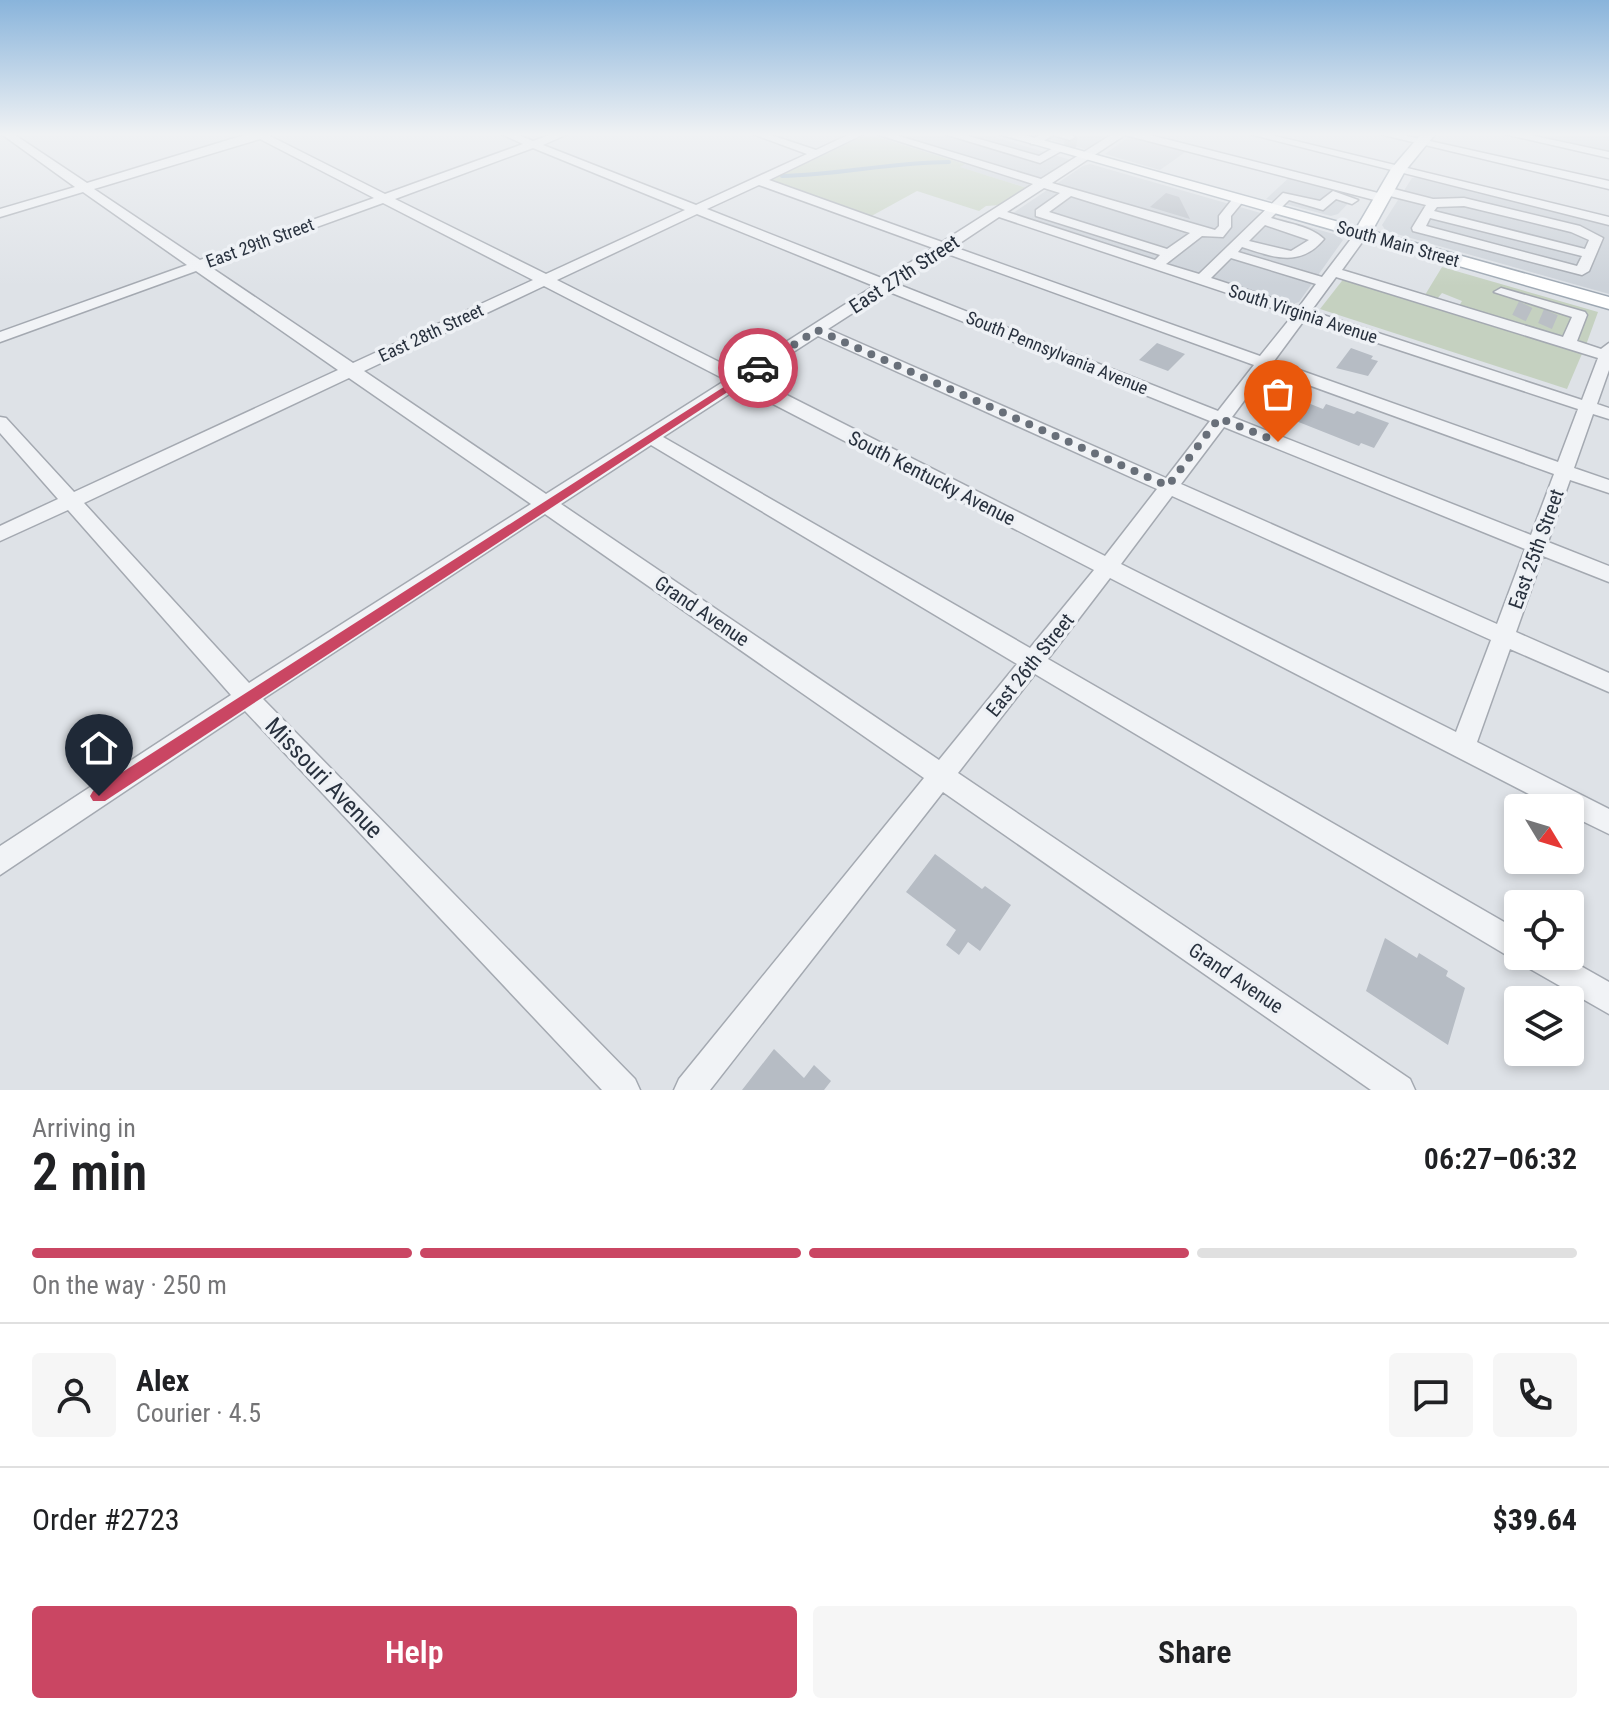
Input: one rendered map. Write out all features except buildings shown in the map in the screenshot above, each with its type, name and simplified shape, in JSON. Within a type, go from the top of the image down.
[{"type":"main road","name":"South Main Street","points":[[1197,184],[1239,199],[1269,215],[1362,234],[1609,303]]},
{"type":"main road","points":[[1362,234],[1390,184]]},
{"type":"street","name":"Grand Avenue","points":[[77,184],[1399,1090]]},
{"type":"street","points":[[0,213],[97,184]]},
{"type":"street","name":"South Kentucky Avenue","points":[[354,184],[1609,822]]},
{"type":"street","name":"East 29th Street","points":[[0,337],[424,184]]},
{"type":"street","name":"South Pennsylvania Avenue","points":[[631,184],[1609,574]]},
{"type":"street","name":"East 28th Street","points":[[0,534],[753,184]]},
{"type":"street","points":[[767,184],[1609,487]]},
{"type":"street","points":[[1042,184],[1200,232],[1218,234],[1225,227],[1225,216],[1239,199]]},
{"type":"street","name":"East 27th Street","points":[[0,862],[247,697],[1042,184]]},
{"type":"street","points":[[1324,184],[1382,199]]},
{"type":"street","points":[[1458,184],[1609,221]]},
{"type":"street","points":[[1069,192],[1040,213],[1169,254]]},
{"type":"street","points":[[1201,280],[1287,196],[1323,206],[1333,195],[1435,205],[1569,232],[1573,236],[1568,249]]},
{"type":"street","points":[[1464,202],[1596,238],[1582,271],[1508,251],[1418,228],[1435,205],[1464,202]]},
{"type":"street","points":[[1435,205],[1589,254]]},
{"type":"street","name":"South Virginia Avenue","points":[[998,213],[1609,414]]},
{"type":"street","points":[[1240,242],[1294,256],[1304,254],[1317,239],[1269,215]]},
{"type":"street","points":[[1079,240],[1094,230]]},
{"type":"street","points":[[1156,266],[1200,232]]},
{"type":"street","name":"East 26th Street","points":[[690,1090],[1107,568],[1362,234]]},
{"type":"street","points":[[1485,318],[1501,292],[1508,251]]},
{"type":"street","points":[[1228,253],[1485,318],[1522,312],[1547,320],[1568,344],[1608,353]]},
{"type":"street","points":[[1501,292],[1522,312],[1547,320],[1580,315],[1568,344]]},
{"type":"street","points":[[817,330],[1609,683]]},
{"type":"street","name":"East 25th Street","points":[[1462,749],[1608,353]]},
{"type":"street","name":"Missouri Avenue","points":[[0,422],[247,697],[624,1090]]},
{"type":"street","points":[[650,437],[1504,938]]},
{"type":"street","points":[[1559,970],[1609,999]]},
{"type":"shaded area","points":[[1014,184],[1033,184],[1027,188]]},
{"type":"shaded area","points":[[1056,184],[1159,184],[1337,235],[1343,240],[1299,302],[1293,304],[1013,213]]},
{"type":"shaded area","points":[[1282,184],[1332,184],[1360,191],[1338,214],[1331,216],[1266,199]]},
{"type":"shaded area","points":[[1408,184],[1447,184],[1609,223],[1609,294],[1386,231],[1382,225]]},
{"type":"green space","points":[[771,184],[1014,184],[1027,188],[1000,205],[986,206],[979,211],[917,191],[866,219]]},
{"type":"green space","points":[[1442,267],[1598,312],[1586,345],[1459,306],[1462,301],[1442,293],[1437,299],[1425,295]]},
{"type":"green space","points":[[1345,277],[1584,349],[1567,389],[1320,309]]},
{"type":"tunnel","points":[[1519,318],[1526,304]]},
{"type":"tunnel","points":[[1545,326],[1551,312]]},
{"type":"way so far","points":[[758,368],[817,330],[1168,486],[1219,418],[1278,442]]},
{"type":"route","points":[[99,796],[758,368]]}]
